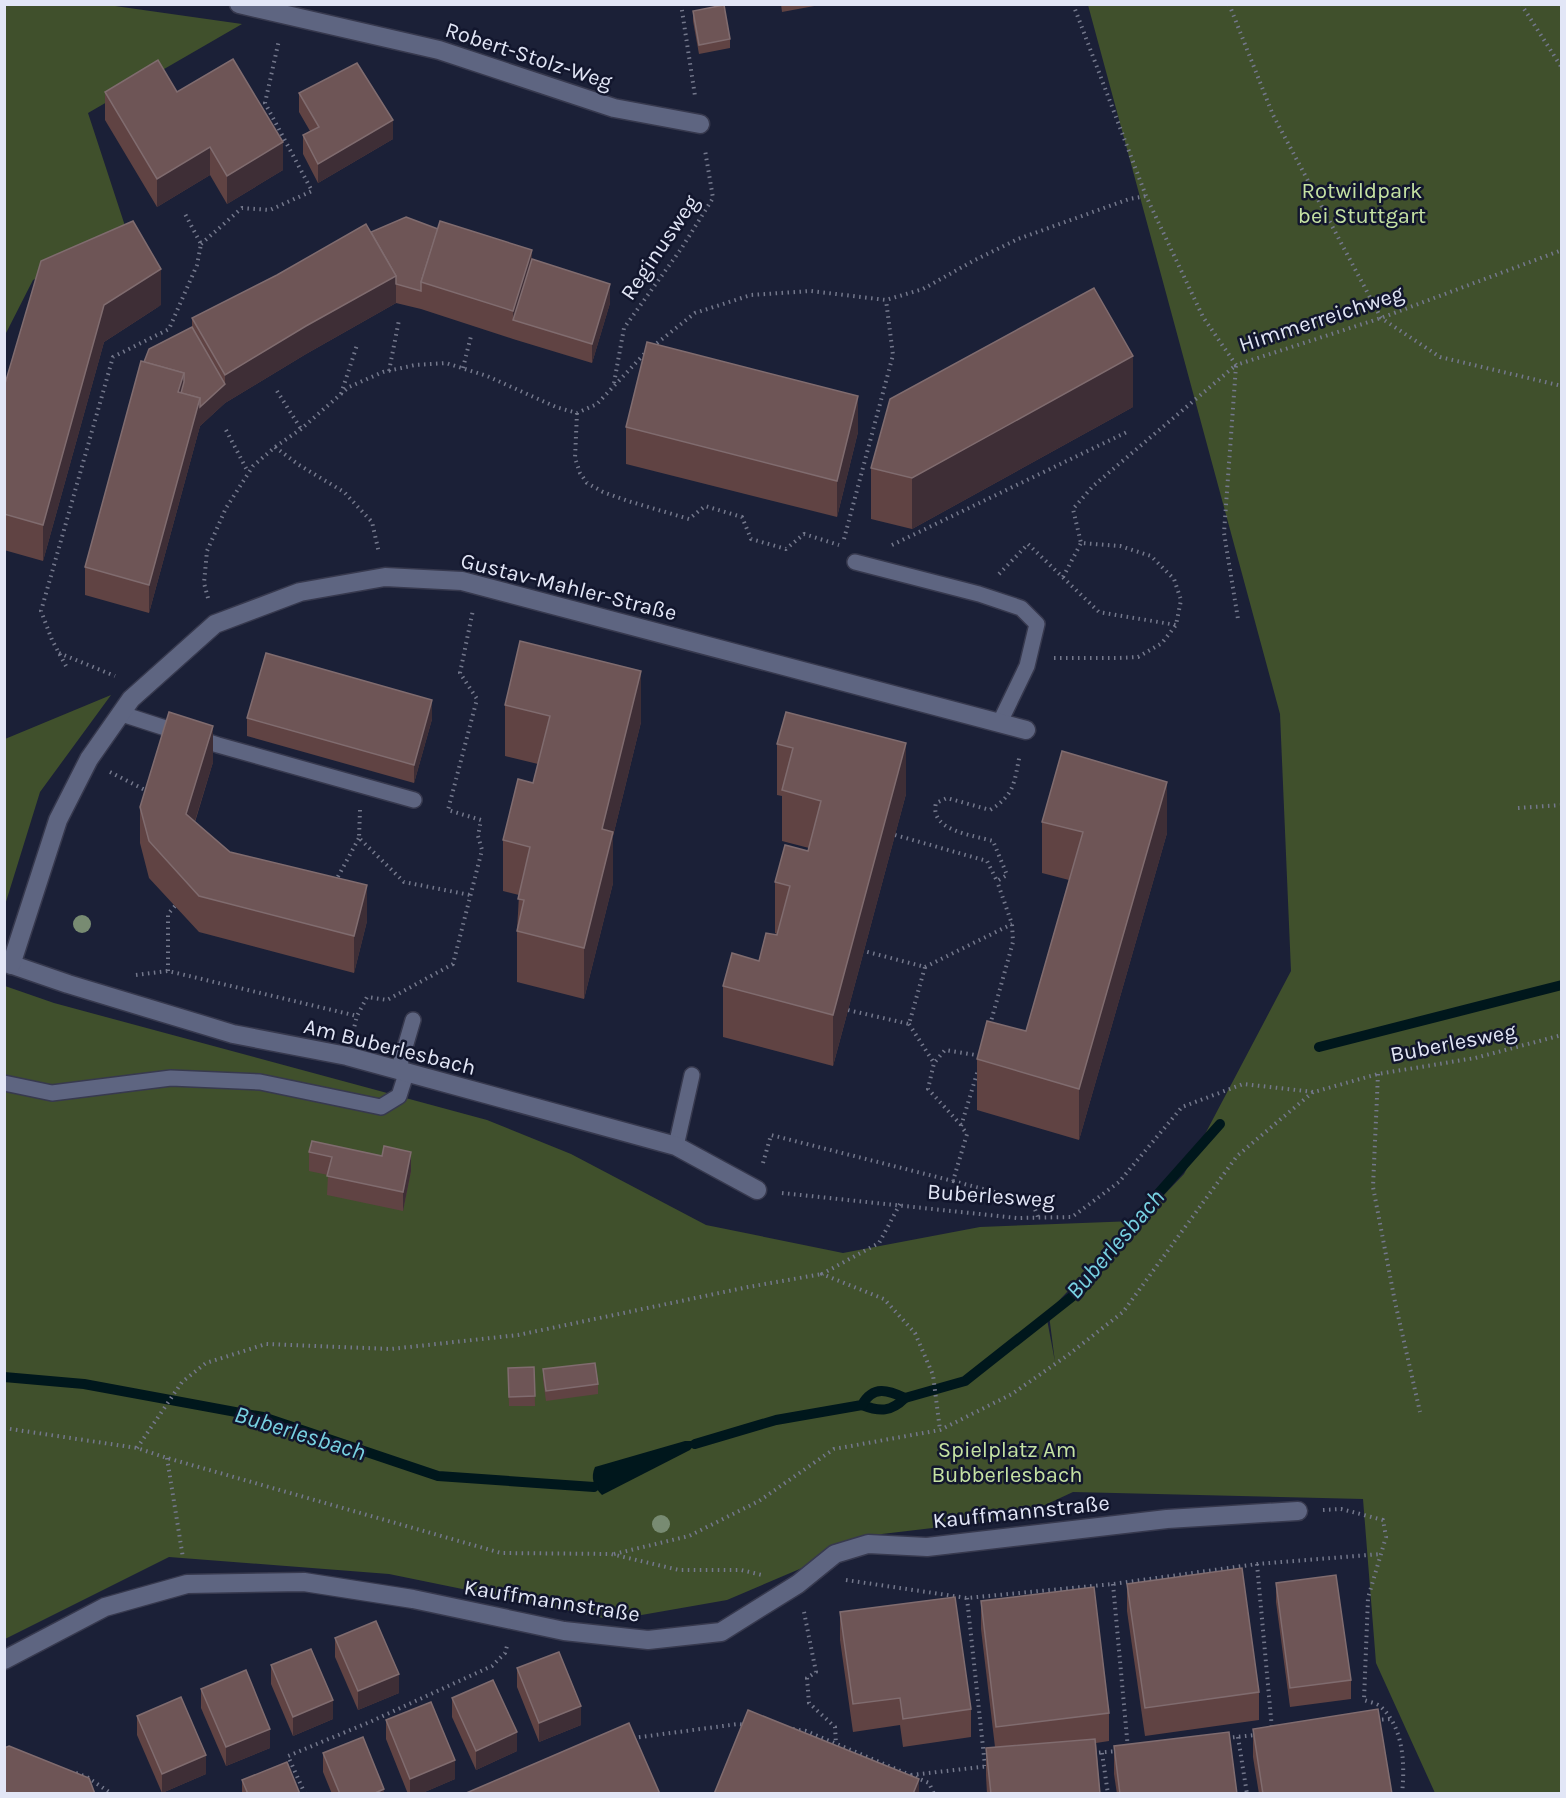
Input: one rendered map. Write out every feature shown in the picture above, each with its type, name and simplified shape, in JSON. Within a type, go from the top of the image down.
[{"type":"street","name":"Robert-Stolz-Weg","points":[[239,4],[439,50],[614,108],[700,124]]},
{"type":"street","name":"Gustav-Mahler-Straße","points":[[8,963],[58,820],[89,759],[131,699],[215,624],[300,592],[385,577],[462,581],[1026,730]]},
{"type":"street","name":"Am Buberlesbach","points":[[8,963],[68,984],[232,1034],[347,1056],[676,1146],[757,1190]]},
{"type":"street","name":"Kauffmannstraße","points":[[4,1659],[105,1607],[187,1584],[304,1582],[413,1599],[564,1631],[648,1640],[721,1632],[798,1584],[835,1554],[868,1544],[927,1546],[1167,1519],[1298,1511]]},
{"type":"lane","points":[[855,562],[979,594],[1022,608],[1037,624],[1027,666],[1000,722]]},
{"type":"lane","points":[[122,714],[218,745],[414,800]]},
{"type":"lane","points":[[4,1083],[52,1093],[171,1078],[260,1082],[381,1107],[399,1096],[412,1020]]},
{"type":"lane","points":[[676,1146],[692,1075]]},
{"type":"path","name":"Reginusweg","points":[[613,385],[624,328],[681,249],[713,198],[681,4]]},
{"type":"path","name":"Himmerreichweg","points":[[1073,4],[1146,196],[1203,317],[1236,365],[1381,318],[1562,250]]},
{"type":"path","points":[[1229,4],[1273,115],[1381,318],[1440,357],[1562,386]]},
{"type":"path","points":[[1521,4],[1562,68]]},
{"type":"path","points":[[66,666],[41,610],[113,357],[169,328],[197,265],[201,244],[242,208],[270,210],[312,190],[265,103],[284,15]]},
{"type":"path","points":[[215,624],[204,583],[207,551],[226,508],[253,466],[350,387],[389,371],[415,365],[446,363],[487,376],[556,407],[577,413],[597,404],[647,351],[695,313],[751,295],[811,291],[886,300],[923,289],[973,261],[1018,240],[1129,199],[1146,196]]},
{"type":"path","points":[[184,213],[201,244]]},
{"type":"path","points":[[577,413],[575,458],[580,473],[587,483],[603,492],[689,519],[705,506],[742,517],[751,539],[786,549],[804,534],[842,546],[893,355],[886,300]]},
{"type":"path","points":[[389,371],[399,320]]},
{"type":"path","points":[[463,368],[471,336]]},
{"type":"path","points":[[341,394],[357,345]]},
{"type":"path","points":[[1063,577],[1082,543],[1073,509],[1093,486],[1236,365]]},
{"type":"path","points":[[1236,365],[1224,533],[1238,619]]},
{"type":"path","points":[[277,391],[301,429]]},
{"type":"path","points":[[226,430],[249,473]]},
{"type":"path","points":[[855,562],[1127,432]]},
{"type":"path","points":[[275,447],[299,465],[344,492],[372,522],[385,577]]},
{"type":"path","points":[[1027,666],[1047,657],[1138,657],[1162,643],[1176,625],[1181,600],[1174,579],[1150,556],[1120,546],[1082,543]]},
{"type":"path","points":[[979,594],[1028,544],[1099,612],[1176,625]]},
{"type":"path","points":[[175,906],[168,914],[168,971],[357,1016],[367,997],[387,1000],[453,964],[482,850],[478,836],[481,820],[448,810],[477,699],[460,673],[478,585]]},
{"type":"path","points":[[59,653],[144,687]]},
{"type":"path","points":[[997,881],[1007,875],[993,841],[948,828],[937,820],[934,812],[936,803],[947,798],[990,810],[1003,802],[1012,790],[1026,730]]},
{"type":"path","points":[[116,776],[155,795]]},
{"type":"path","points":[[334,884],[359,838],[360,785]]},
{"type":"path","points":[[1518,808],[1562,805]]},
{"type":"path","points":[[895,834],[987,861],[997,881],[1012,924],[1013,942],[988,1035]]},
{"type":"path","points":[[359,838],[404,882],[470,895]]},
{"type":"path","points":[[864,951],[925,967],[1012,924]]},
{"type":"path","points":[[909,1024],[925,967]]},
{"type":"path","points":[[848,1010],[909,1024],[934,1063]]},
{"type":"path","name":"Buberlesweg","points":[[757,1190],[1017,1218],[1072,1217],[1119,1182],[1182,1107],[1243,1084],[1314,1092],[1378,1074],[1475,1058],[1562,1035]]},
{"type":"path","points":[[961,1126],[985,1046]]},
{"type":"path","points":[[952,1181],[967,1134],[928,1089],[934,1063],[945,1050],[982,1056]]},
{"type":"path","points":[[1378,1074],[1372,1187],[1420,1412]]},
{"type":"path","points":[[611,1554],[689,1536],[759,1501],[834,1449],[940,1430],[1012,1394],[1068,1355],[1123,1312],[1237,1156],[1314,1092]]},
{"type":"path","points":[[757,1190],[771,1135],[1032,1202],[1038,1218]]},
{"type":"path","points":[[137,1448],[182,1382],[206,1363],[266,1344],[391,1349],[518,1335],[748,1287],[822,1274],[879,1243],[900,1204]]},
{"type":"path","points":[[822,1274],[884,1299],[915,1333],[933,1375],[940,1430]]},
{"type":"path","points":[[4,1428],[137,1448],[501,1553],[611,1554],[679,1570],[741,1570],[798,1584],[816,1672],[807,1678],[809,1703],[835,1727],[836,1744]]},
{"type":"path","points":[[167,1458],[187,1584]]},
{"type":"path","points":[[1298,1511],[1341,1509],[1383,1520],[1386,1537],[1368,1598],[1364,1700],[1380,1706],[1400,1738],[1402,1794]]},
{"type":"path","points":[[842,1580],[967,1598],[1113,1584],[1257,1564],[1381,1554]]},
{"type":"path","points":[[1257,1564],[1273,1732]]},
{"type":"path","points":[[1113,1584],[1128,1749]]},
{"type":"path","points":[[967,1598],[985,1766]]},
{"type":"path","points":[[305,1794],[288,1756],[372,1721],[492,1666],[505,1653],[515,1622]]},
{"type":"path","points":[[1367,1722],[1390,1719]]},
{"type":"path","points":[[630,1738],[738,1724],[749,1725]]},
{"type":"path","points":[[783,1728],[806,1731],[929,1783],[934,1794]]},
{"type":"path","points":[[1216,1739],[1261,1734]]},
{"type":"path","points":[[1238,1737],[1247,1794]]},
{"type":"path","points":[[1091,1754],[1139,1748]]},
{"type":"path","points":[[1102,1752],[1107,1794]]},
{"type":"path","points":[[910,1775],[997,1765]]},
{"type":"path","points":[[66,1771],[87,1777],[112,1794]]},
{"type":"green space","points":[[5,5],[108,5],[242,24],[88,113],[127,232],[33,280],[5,335]]},
{"type":"green space","points":[[1088,5],[1561,5],[1561,1793],[1435,1793],[1376,1663],[1363,1499],[1073,1492],[1017,1518],[882,1534],[727,1600],[613,1620],[389,1574],[169,1557],[5,1639],[5,986],[54,1003],[487,1120],[571,1154],[706,1225],[843,1253],[980,1227],[1135,1221],[1046,1314],[1055,1362],[1049,1315],[1184,1174],[1291,971],[1280,714]]},
{"type":"green space","points":[[111,695],[40,792],[5,905],[5,739]]},
{"type":"water","points":[[685,1441],[692,1441],[695,1444],[690,1450],[602,1495],[595,1486],[593,1475],[595,1467]]},
{"type":"building","points":[[724,5],[730,39],[699,45],[693,11]]},
{"type":"building","points":[[233,59],[283,142],[227,176],[210,147],[157,179],[105,92],[158,60],[177,92]]},
{"type":"building","points":[[357,63],[393,120],[318,164],[303,135],[319,127],[299,93]]},
{"type":"building","points":[[406,217],[438,229],[421,282],[421,291],[396,284],[396,276],[371,232]]},
{"type":"building","points":[[133,221],[161,269],[104,305],[43,525],[4,514],[4,387],[41,261]]},
{"type":"building","points":[[440,221],[532,250],[513,311],[421,282]]},
{"type":"building","points":[[366,224],[396,276],[306,326],[225,375],[192,318],[277,275]]},
{"type":"building","points":[[532,259],[610,284],[592,344],[513,320]]},
{"type":"building","points":[[1094,288],[1133,356],[912,478],[871,468],[890,399]]},
{"type":"building","points":[[192,327],[225,384],[200,407],[200,398],[181,393],[184,373],[144,362],[149,349]]},
{"type":"building","points":[[647,342],[858,396],[837,481],[626,427]]},
{"type":"building","points":[[141,361],[184,373],[178,392],[200,398],[149,585],[85,567]]},
{"type":"building","points":[[520,641],[641,671],[602,829],[613,832],[584,948],[517,931],[524,900],[518,899],[530,847],[503,840],[518,779],[533,783],[550,716],[505,705]]},
{"type":"building","points":[[266,653],[432,700],[414,765],[247,718]]},
{"type":"building","points":[[169,712],[213,726],[186,814],[230,852],[367,885],[354,936],[199,896],[149,841],[140,807]]},
{"type":"building","points":[[786,712],[906,743],[833,1015],[723,986],[732,953],[759,961],[766,933],[777,935],[790,886],[775,882],[785,845],[808,851],[821,801],[782,790],[793,748],[777,744]]},
{"type":"building","points":[[1062,751],[1167,782],[1079,1089],[977,1059],[987,1021],[1026,1031],[1083,832],[1042,822]]},
{"type":"building","points":[[312,1141],[382,1156],[384,1146],[411,1152],[403,1192],[327,1176],[332,1157],[309,1152]]},
{"type":"building","points":[[595,1363],[598,1384],[546,1391],[543,1369]]},
{"type":"building","points":[[534,1367],[535,1396],[509,1397],[508,1368]]},
{"type":"building","points":[[1242,1568],[1259,1692],[1145,1708],[1127,1584]]},
{"type":"building","points":[[1336,1575],[1351,1680],[1290,1688],[1276,1583]]},
{"type":"building","points":[[1094,1587],[1109,1713],[996,1727],[981,1601]]},
{"type":"building","points":[[955,1597],[971,1709],[903,1719],[900,1698],[853,1704],[840,1612]]},
{"type":"building","points":[[376,1621],[399,1674],[358,1691],[335,1638]]},
{"type":"building","points":[[311,1649],[333,1700],[293,1717],[271,1665]]},
{"type":"building","points":[[559,1652],[581,1706],[539,1723],[517,1668]]},
{"type":"building","points":[[246,1670],[270,1729],[226,1747],[201,1689]]},
{"type":"building","points":[[493,1680],[517,1732],[476,1751],[452,1698]]},
{"type":"building","points":[[181,1697],[206,1755],[162,1774],[137,1716]]},
{"type":"building","points":[[431,1702],[455,1760],[410,1779],[386,1720]]},
{"type":"building","points":[[1378,1709],[1392,1794],[1263,1794],[1253,1729]]},
{"type":"building","points":[[748,1710],[919,1779],[913,1794],[714,1794]]},
{"type":"building","points":[[629,1723],[660,1794],[464,1794]]},
{"type":"building","points":[[1229,1732],[1237,1794],[1120,1794],[1114,1746]]},
{"type":"building","points":[[363,1737],[384,1789],[373,1794],[340,1794],[323,1753]]},
{"type":"building","points":[[1095,1739],[1100,1794],[991,1794],[986,1748]]},
{"type":"building","points":[[9,1746],[89,1778],[95,1794],[4,1794],[4,1748]]},
{"type":"building","points":[[287,1762],[300,1794],[248,1794],[242,1780]]},
{"type":"waterway","name":"Buberlesbach","points":[[1319,1047],[1562,985]]},
{"type":"waterway","name":"Buberlesbach","points":[[862,1405],[880,1410],[890,1408],[905,1398],[965,1381],[1083,1288],[1149,1204],[1220,1124]]},
{"type":"waterway","name":"Buberlesbach","points":[[4,1377],[84,1384],[263,1417],[438,1476],[594,1487]]},
{"type":"waterway","name":"Buberlesbach","points":[[695,1444],[776,1420],[862,1405],[871,1394],[876,1392],[887,1391],[905,1398]]},
{"type":"park label","name":"Rotwildpark bei Stuttgart","points":[[1362,202]]},
{"type":"park label","name":"Spielplatz Am Bubberlesbach","points":[[1007,1462]]}]
